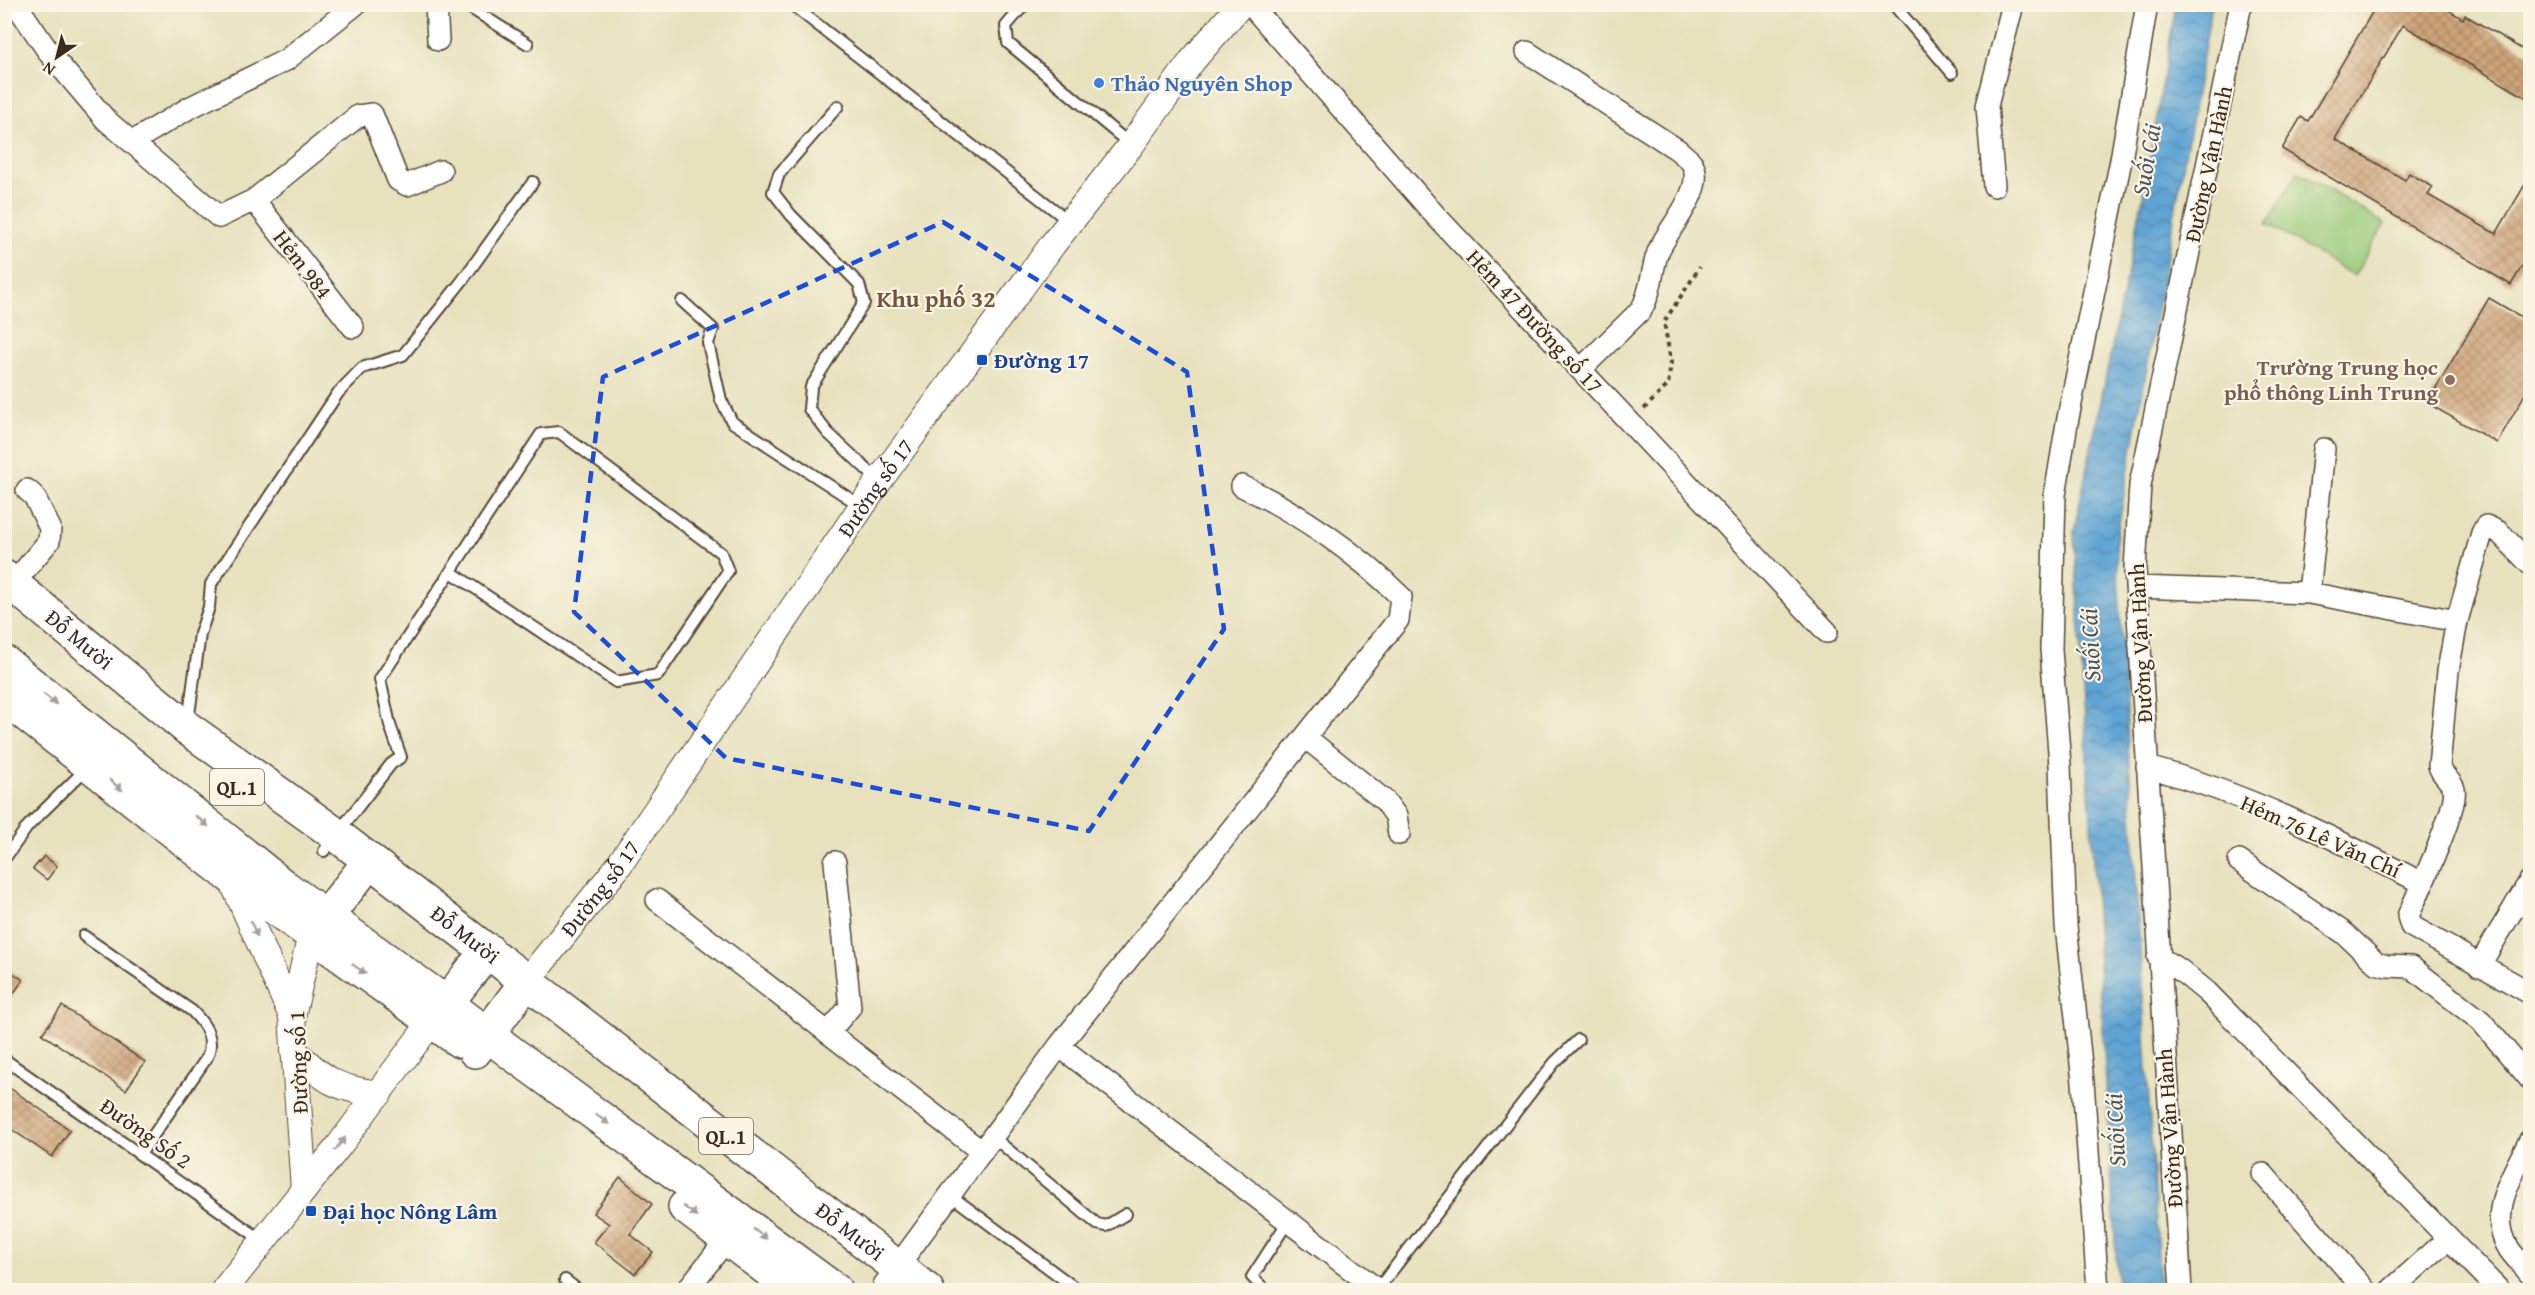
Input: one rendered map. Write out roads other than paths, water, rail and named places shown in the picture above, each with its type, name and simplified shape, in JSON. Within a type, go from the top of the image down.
[{"type":"highway","name":"Đỗ Mười","points":[[7,588],[891,1281],[927,1290]]},
{"type":"highway","name":"Đỗ Mười","points":[[7,588],[189,753],[331,843]]},
{"type":"highway","name":"QL.1","points":[[4,662],[282,885],[319,925],[434,1020],[481,1043],[835,1290]]},
{"type":"highway","name":"QL.1","points":[[4,697],[230,876],[319,925]]},
{"type":"highway","points":[[319,925],[364,869]]},
{"type":"highway","points":[[434,1020],[481,959]]},
{"type":"highway","points":[[481,1043],[521,990]]},
{"type":"highway","name":"QL.1","points":[[481,1043],[727,1239],[795,1290]]},
{"type":"street","points":[[16,4],[50,54],[106,120],[219,217],[254,200],[358,116],[372,114],[398,180],[407,185],[441,171]]},
{"type":"street","points":[[132,142],[189,108],[286,60],[356,4]]},
{"type":"street","points":[[436,4],[438,40]]},
{"type":"street","name":"Đường số 17","points":[[521,990],[616,868],[879,481],[1192,61],[1241,4]]},
{"type":"street","name":"Hẻm 47 Đường số 17","points":[[1250,4],[1435,215],[1827,632]]},
{"type":"street","points":[[1994,186],[1987,106],[2013,4]]},
{"type":"street","points":[[2098,1290],[2083,1082],[2066,926],[2060,765],[2051,649],[2055,495],[2065,431],[2121,160],[2147,4]]},
{"type":"street","name":"Đường Vận Hành","points":[[2181,1290],[2136,588],[2140,485],[2241,4]]},
{"type":"street","points":[[1527,52],[1678,150],[1692,163],[1695,178],[1682,214],[1659,251],[1648,299],[1641,310],[1581,369]]},
{"type":"street","name":"Hẻm 984","points":[[254,200],[353,327]]},
{"type":"street","points":[[2309,593],[2325,449]]},
{"type":"street","points":[[891,1281],[950,1195],[1059,1046],[1398,620],[1401,597],[1373,569],[1275,502],[1242,486]]},
{"type":"street","points":[[7,588],[48,541],[50,528],[34,496],[27,490]]},
{"type":"street","points":[[2422,883],[2446,826],[2455,797],[2454,789],[2442,774],[2439,766],[2448,671],[2457,621],[2486,526],[2499,532],[2530,564]]},
{"type":"street","points":[[2136,588],[2309,593],[2457,621]]},
{"type":"street","points":[[1305,737],[1385,801],[1396,816],[1399,834]]},
{"type":"street","name":"Hẻm 76 Lê Văn Chí","points":[[2147,767],[2174,774],[2338,840],[2422,883],[2408,916],[2411,926],[2530,993]]},
{"type":"street","points":[[2239,861],[2344,933],[2376,963],[2411,967],[2481,1021],[2530,1079]]},
{"type":"street","points":[[828,1033],[850,1007],[835,862]]},
{"type":"street","points":[[230,876],[292,1016]]},
{"type":"street","points":[[2479,966],[2530,881]]},
{"type":"street","points":[[657,900],[828,1033],[987,1144]]},
{"type":"street","name":"Đường số 1","points":[[304,1190],[292,1016],[319,925]]},
{"type":"street","points":[[2158,957],[2180,970],[2207,992],[2499,1290]]},
{"type":"street","points":[[224,1290],[379,1094],[434,1020]]},
{"type":"street","points":[[1059,1046],[1377,1290]]},
{"type":"street","points":[[294,1051],[323,1078],[349,1090],[379,1094]]},
{"type":"street","points":[[2530,1140],[2503,1196],[2500,1220],[2508,1248],[2530,1274]]},
{"type":"street","points":[[2263,1174],[2365,1290]]},
{"type":"street","points":[[687,1290],[727,1239]]},
{"type":"street","points":[[2391,1290],[2448,1239]]},
{"type":"lane","points":[[464,4],[528,44]]},
{"type":"lane","points":[[790,4],[1070,222]]},
{"type":"lane","points":[[1025,4],[1006,26],[1008,43],[1131,145]]},
{"type":"lane","points":[[1893,4],[1952,73]]},
{"type":"lane","points":[[838,106],[779,174],[773,192],[791,215],[859,284],[864,303],[811,387],[809,409],[828,433],[879,481]]},
{"type":"lane","points":[[187,728],[200,634],[209,607],[211,584],[338,393],[363,368],[403,355],[462,281],[533,182]]},
{"type":"lane","points":[[682,301],[713,329],[708,343],[721,400],[732,422],[861,506]]},
{"type":"lane","points":[[331,843],[391,764],[401,757],[390,725],[380,679],[541,434],[559,432],[721,553],[728,571],[658,675],[616,682],[451,572]]},
{"type":"lane","points":[[5,858],[28,826],[90,764]]},
{"type":"lane","points":[[84,936],[192,1011],[205,1023],[211,1040],[206,1059],[141,1153]]},
{"type":"lane","points":[[1377,1290],[1555,1062],[1578,1040]]},
{"type":"lane","name":"Đường Số 2","points":[[4,1059],[141,1153],[263,1241]]},
{"type":"lane","points":[[987,1144],[1097,1224],[1106,1226],[1126,1214]]},
{"type":"lane","points":[[950,1195],[1078,1290]]},
{"type":"lane","points":[[1265,1290],[1252,1277],[1287,1223]]},
{"type":"lane","points":[[565,1280],[578,1290]]},
{"type":"water","name":"Suối Cái","points":[[2176,5],[2212,5],[2116,540],[2160,1290],[2118,1290],[2074,531],[2143,197]]},
{"type":"place","name":"Thảo Nguyên Shop","points":[[1099,83]]},
{"type":"place","name":"Đường 17","points":[[982,360]]},
{"type":"place","name":"Trường Trung học phổ thông Linh Trung","points":[[2450,380]]},
{"type":"place","name":"Đại học Nông Lâm","points":[[311,1211]]},
{"type":"district","name":"Khu phố 32","points":[[936,298]]}]
